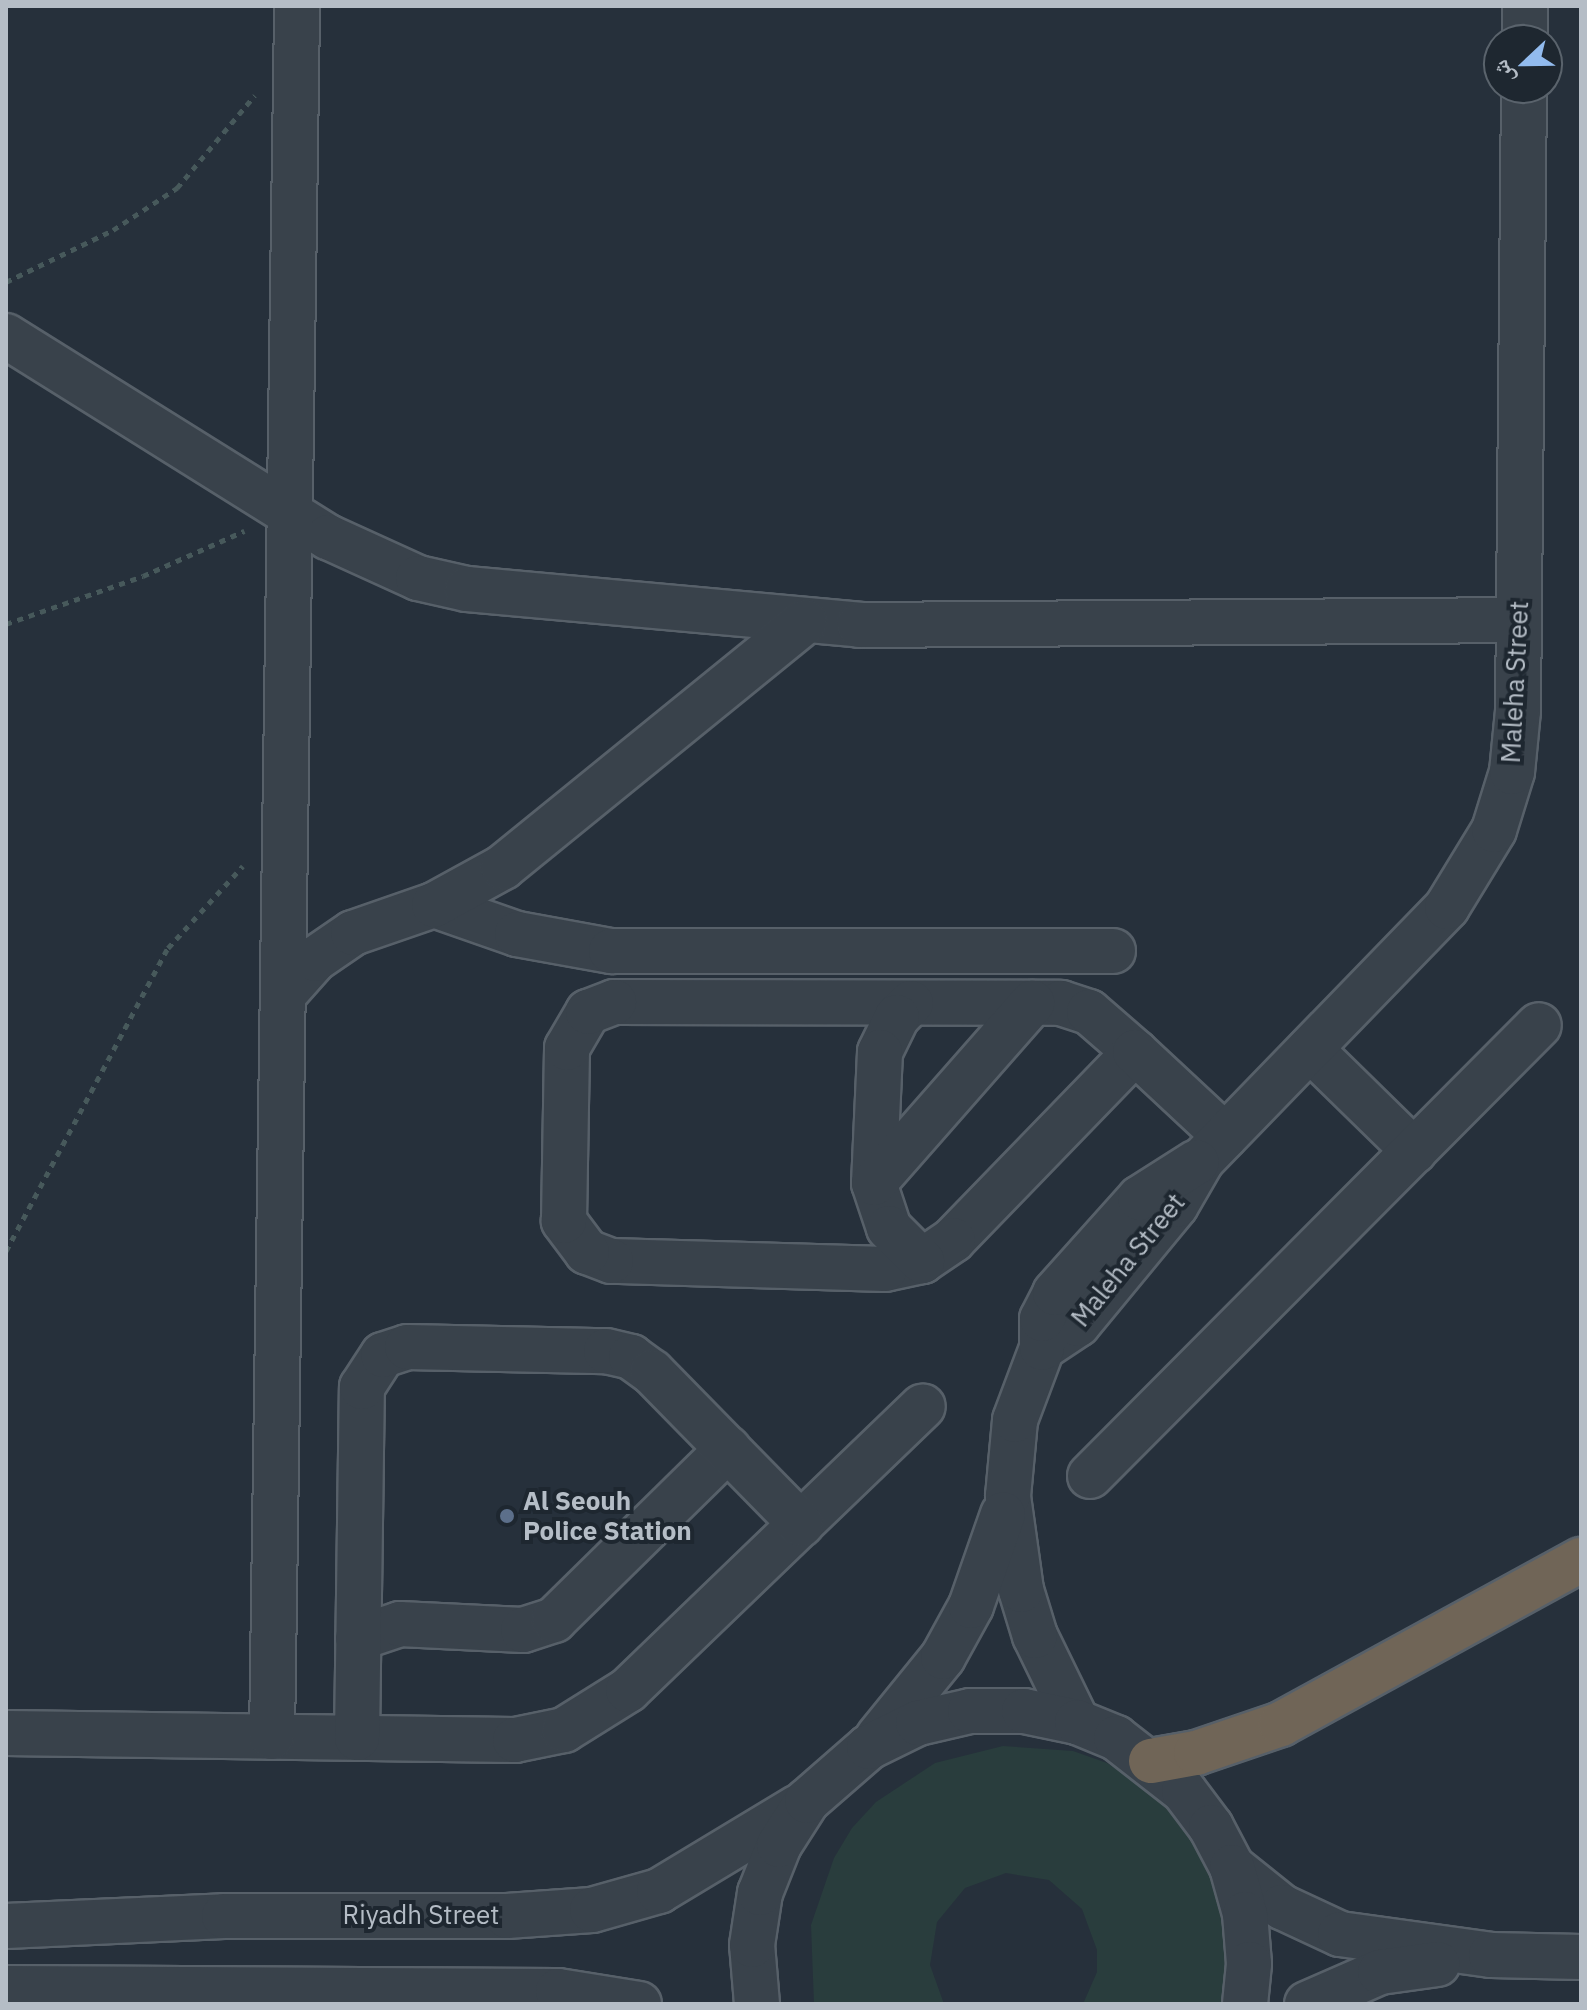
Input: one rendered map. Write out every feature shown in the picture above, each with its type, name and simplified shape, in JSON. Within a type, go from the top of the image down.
[{"type":"highway","points":[[1151,1761],[1196,1753],[1281,1724],[1581,1560]]},
{"type":"street","points":[[272,1737],[297,6]]},
{"type":"street","name":"Maleha Street","points":[[1077,1722],[1035,1636],[1021,1590],[1008,1496],[1015,1420],[1042,1348],[1042,1319],[1055,1293],[1140,1198],[1214,1148],[1447,907],[1481,857],[1512,772],[1519,620],[1524,104]]},
{"type":"street","points":[[6,336],[372,561],[455,587],[805,622],[1519,620]]},
{"type":"street","points":[[284,994],[333,945],[434,905],[523,852],[805,622]]},
{"type":"street","points":[[434,905],[517,934],[611,951],[1113,951]]},
{"type":"street","points":[[1135,1052],[953,1240],[922,1261],[885,1269],[611,1261],[577,1244],[564,1221],[567,1048],[588,1012],[614,1002],[1061,1003],[1089,1012],[1135,1052],[1214,1148]]},
{"type":"street","points":[[911,1003],[897,1017],[880,1052],[874,1183],[889,1228],[922,1261]]},
{"type":"street","points":[[874,1183],[1032,1003]]},
{"type":"street","points":[[1090,1476],[1539,1025]]},
{"type":"street","points":[[1310,1049],[1414,1151]]},
{"type":"street","points":[[357,1738],[362,1387],[383,1355],[407,1347],[619,1353],[652,1372],[801,1524]]},
{"type":"street","points":[[6,1733],[515,1740],[587,1720],[628,1690],[923,1406]]},
{"type":"street","points":[[358,1638],[400,1624],[523,1630],[554,1620],[728,1449]]},
{"type":"street","name":"Maleha Street","points":[[869,1747],[943,1657],[971,1606],[1008,1496]]},
{"type":"street","points":[[757,2004],[752,1945],[760,1893],[779,1845],[807,1801],[869,1747],[918,1723],[970,1711],[1024,1711],[1077,1722],[1151,1761],[1202,1815],[1232,1867],[1245,1914],[1245,2004]]},
{"type":"street","name":"Riyadh Street","points":[[6,1926],[224,1916],[507,1916],[592,1910],[659,1891],[690,1875],[807,1801]]},
{"type":"street","points":[[1232,1867],[1282,1907],[1340,1934],[1491,1955],[1581,1957]]},
{"type":"street","points":[[1307,2004],[1380,1972],[1491,1955]]},
{"type":"street","points":[[6,1988],[558,1991],[639,2004]]},
{"type":"path","points":[[6,282],[113,230],[177,188],[213,151],[261,86]]},
{"type":"path","points":[[6,624],[143,576],[288,510]]},
{"type":"path","points":[[6,1251],[168,948],[220,886],[285,834]]},
{"type":"green space","points":[[1003,1746],[1073,1751],[1107,1763],[1166,1801],[1190,1827],[1224,1889],[1231,2004],[1083,2004],[1097,1972],[1097,1950],[1082,1909],[1049,1880],[1006,1873],[965,1888],[937,1922],[930,1965],[944,2004],[814,2004],[811,1925],[834,1858],[852,1828],[876,1802],[935,1763]]},
{"type":"place","name":"Al Seouh Police Station","points":[[507,1516]]}]
